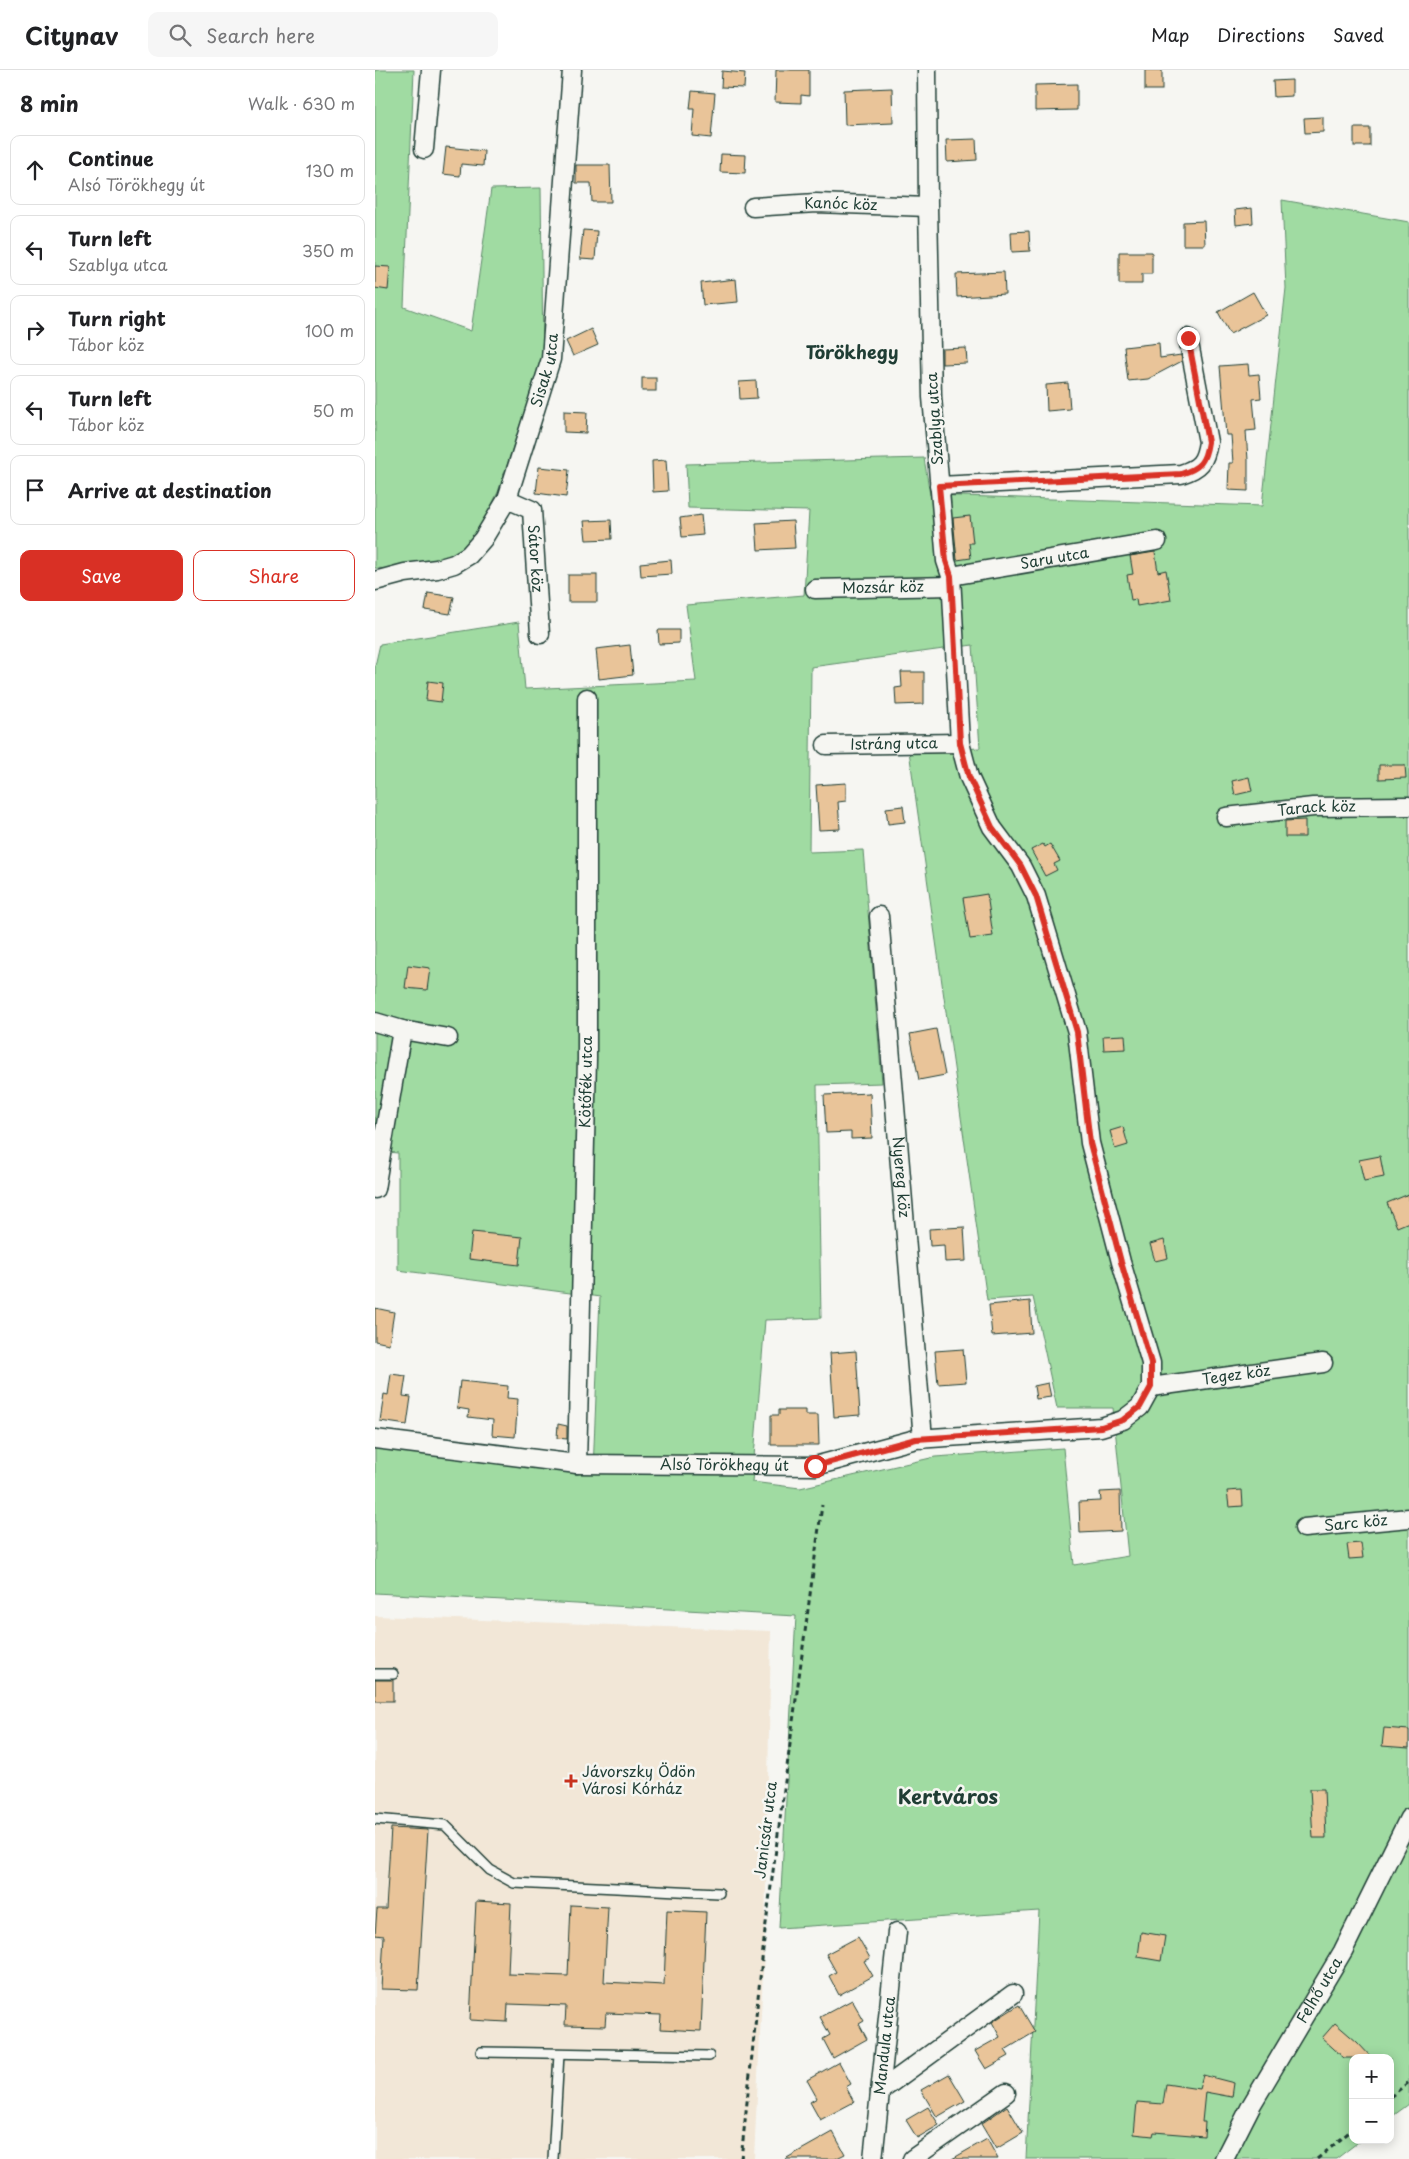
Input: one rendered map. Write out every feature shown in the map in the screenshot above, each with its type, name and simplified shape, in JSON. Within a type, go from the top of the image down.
[{"type":"street","points":[[424,149],[431,70]]},
{"type":"street","name":"Sisak utca","points":[[375,581],[437,569],[454,564],[469,555],[483,539],[507,499],[551,359],[572,70]]},
{"type":"street","name":"Szablya utca","points":[[927,70],[932,397],[946,561],[951,581],[960,743],[969,777],[992,827],[1021,866],[1036,896],[1077,1032],[1090,1143],[1121,1262],[1151,1363],[1151,1387]]},
{"type":"street","name":"Kanóc köz","points":[[753,207],[816,203],[928,207]]},
{"type":"street","points":[[939,486],[1181,474],[1195,469],[1206,457],[1208,442],[1188,338]]},
{"type":"street","name":"Sátor köz","points":[[507,499],[532,510],[540,634]]},
{"type":"street","name":"Saru utca","points":[[951,581],[1157,541]]},
{"type":"street","name":"Mozsár köz","points":[[815,589],[951,581]]},
{"type":"street","name":"Kötőfék utca","points":[[577,1464],[587,1059],[587,698]]},
{"type":"street","name":"Istráng utca","points":[[826,746],[960,743]]},
{"type":"street","name":"Tarack köz","points":[[1226,817],[1313,807],[1409,806]]},
{"type":"street","name":"Nyereg köz","points":[[879,916],[923,1439]]},
{"type":"street","points":[[375,1022],[402,1030],[448,1038]]},
{"type":"street","points":[[375,1189],[402,1030]]},
{"type":"street","name":"Tegez köz","points":[[1151,1387],[1323,1363]]},
{"type":"street","name":"Alsó Törökhegy út","points":[[375,1439],[577,1464],[815,1466],[923,1439],[1101,1427],[1123,1420],[1140,1407],[1151,1387]]},
{"type":"street","name":"Sarc köz","points":[[1304,1528],[1409,1518]]},
{"type":"street","name":"Felhő utca","points":[[1223,2159],[1252,2104],[1343,1951],[1409,1818]]},
{"type":"street","name":"Mandula utca","points":[[873,2159],[897,1932]]},
{"type":"street","points":[[880,2091],[1013,1994]]},
{"type":"street","points":[[912,2159],[1006,2093]]},
{"type":"lane","points":[[375,1674],[393,1674]]},
{"type":"lane","points":[[375,1818],[445,1825],[490,1870],[514,1883],[719,1894]]},
{"type":"lane","points":[[481,2052],[709,2056]]},
{"type":"lane","points":[[553,2159],[559,2054]]},
{"type":"path","name":"Janicsár utca","points":[[741,2159],[765,1931],[822,1505]]},
{"type":"path","points":[[1394,2095],[1409,2082]]},
{"type":"path","points":[[1317,2159],[1349,2132]]},
{"type":"shaded area","name":"Jávorszky Ödön Városi Kórház","points":[[375,1616],[771,1631],[765,1931],[754,2159],[375,2159]]},
{"type":"green space","points":[[375,70],[414,70],[404,307],[471,331],[491,189],[541,188],[543,356],[498,492],[478,533],[456,556],[423,571],[375,568]]},
{"type":"green space","points":[[1282,200],[1409,222],[1409,2104],[1394,2115],[1394,2054],[1349,2054],[1349,2144],[1356,2144],[1336,2159],[1026,2159],[1039,1911],[779,1928],[796,1616],[375,1593],[375,1447],[593,1471],[600,1297],[398,1270],[398,1153],[375,1151],[375,666],[380,644],[519,622],[525,689],[696,681],[686,605],[804,595],[809,511],[688,508],[686,464],[924,458],[930,495],[1262,506],[1286,288]],"holes":[[[973,645],[980,748],[909,751],[987,1300],[1033,1297],[1057,1408],[1113,1408],[1128,1556],[1074,1565],[1063,1448],[935,1457],[800,1488],[752,1482],[765,1320],[821,1318],[817,1085],[882,1083],[863,850],[809,852],[811,667]]]},
{"type":"building","points":[[776,70],[809,70],[809,96],[801,95],[801,103],[775,102]]},
{"type":"building","points":[[1145,70],[1162,70],[1162,90],[1145,90]]},
{"type":"building","points":[[722,71],[745,73],[744,88],[721,87]]},
{"type":"building","points":[[1292,80],[1292,96],[1274,97],[1273,81]]},
{"type":"building","points":[[1077,84],[1077,110],[1035,111],[1035,85]]},
{"type":"building","points":[[892,88],[893,123],[845,125],[844,90]]},
{"type":"building","points":[[692,91],[715,93],[711,138],[692,136],[694,109],[690,109]]},
{"type":"building","points":[[1323,117],[1323,132],[1305,133],[1304,118]]},
{"type":"building","points":[[1354,128],[1370,128],[1370,146],[1354,146]]},
{"type":"building","points":[[976,139],[977,160],[947,162],[946,140]]},
{"type":"building","points":[[446,147],[484,151],[483,166],[461,164],[460,176],[443,174]]},
{"type":"building","points":[[721,154],[746,155],[745,173],[720,172]]},
{"type":"building","points":[[576,165],[610,165],[611,202],[592,202],[591,183],[576,183]]},
{"type":"building","points":[[1252,208],[1253,223],[1236,225],[1235,210]]},
{"type":"building","points":[[1204,221],[1205,245],[1183,245],[1183,222]]},
{"type":"building","points":[[583,230],[597,231],[595,260],[580,259]]},
{"type":"building","points":[[1029,231],[1030,251],[1012,252],[1011,232]]},
{"type":"building","points":[[1119,252],[1152,252],[1152,274],[1142,274],[1142,284],[1119,284]]},
{"type":"building","points":[[375,266],[390,267],[388,290],[375,288]]},
{"type":"building","points":[[1004,272],[1005,294],[957,297],[956,274]]},
{"type":"building","points":[[736,279],[738,302],[703,305],[701,283]]},
{"type":"building","points":[[1253,292],[1266,315],[1230,334],[1218,312]]},
{"type":"building","points":[[591,329],[598,345],[573,356],[566,341]]},
{"type":"building","points":[[1159,343],[1160,358],[1181,355],[1182,361],[1148,379],[1128,381],[1124,347]]},
{"type":"building","points":[[966,348],[967,363],[942,364],[942,349]]},
{"type":"building","points":[[1248,364],[1249,375],[1259,374],[1261,398],[1253,399],[1256,430],[1246,431],[1248,491],[1228,490],[1229,463],[1233,463],[1231,435],[1226,435],[1220,366]]},
{"type":"building","points":[[642,378],[656,378],[656,391],[642,391]]},
{"type":"building","points":[[756,381],[757,398],[740,399],[739,382]]},
{"type":"building","points":[[1068,383],[1070,409],[1047,411],[1046,385]]},
{"type":"building","points":[[564,411],[587,412],[586,433],[564,432]]},
{"type":"building","points":[[666,460],[668,491],[653,492],[652,461]]},
{"type":"building","points":[[539,467],[569,470],[566,497],[536,493]]},
{"type":"building","points":[[701,515],[703,535],[682,537],[680,518]]},
{"type":"building","points":[[970,516],[973,543],[969,543],[971,558],[957,560],[953,518]]},
{"type":"building","points":[[611,520],[612,539],[586,540],[584,521]]},
{"type":"building","points":[[793,521],[795,548],[758,550],[756,523]]},
{"type":"building","points":[[1155,552],[1158,572],[1166,570],[1171,600],[1137,606],[1136,599],[1131,600],[1127,575],[1133,574],[1130,556]]},
{"type":"building","points":[[671,560],[672,574],[641,576],[640,563]]},
{"type":"building","points":[[568,575],[597,575],[597,602],[568,602]]},
{"type":"building","points":[[428,593],[454,597],[450,614],[425,610]]},
{"type":"building","points":[[658,630],[679,630],[679,643],[659,644]]},
{"type":"building","points":[[630,645],[633,675],[599,679],[596,649]]},
{"type":"building","points":[[901,672],[924,672],[924,704],[896,705],[895,688],[902,687]]},
{"type":"building","points":[[428,681],[443,683],[441,702],[426,700]]},
{"type":"building","points":[[1379,765],[1405,765],[1406,778],[1379,779]]},
{"type":"building","points":[[1249,777],[1252,791],[1235,795],[1232,781]]},
{"type":"building","points":[[846,783],[846,801],[838,802],[840,829],[819,830],[816,785]]},
{"type":"building","points":[[903,806],[905,822],[888,824],[886,808]]},
{"type":"building","points":[[1305,820],[1305,837],[1285,837],[1285,821]]},
{"type":"building","points":[[1043,844],[1045,847],[1050,844],[1060,861],[1054,864],[1057,870],[1045,876],[1031,850]]},
{"type":"building","points":[[987,894],[993,936],[970,939],[963,898]]},
{"type":"building","points":[[408,965],[430,968],[427,990],[405,988]]},
{"type":"building","points":[[936,1029],[945,1075],[919,1080],[910,1034]]},
{"type":"building","points":[[1125,1035],[1126,1049],[1104,1050],[1103,1036]]},
{"type":"building","points":[[870,1093],[872,1138],[851,1139],[851,1132],[826,1133],[824,1095]]},
{"type":"building","points":[[1123,1127],[1128,1145],[1115,1149],[1110,1131]]},
{"type":"building","points":[[1380,1156],[1384,1177],[1364,1181],[1359,1160]]},
{"type":"building","points":[[1409,1194],[1409,1222],[1397,1227],[1387,1203]]},
{"type":"building","points":[[964,1227],[966,1261],[945,1262],[944,1245],[930,1246],[929,1229]]},
{"type":"building","points":[[472,1232],[522,1237],[519,1265],[469,1259]]},
{"type":"building","points":[[1164,1240],[1168,1258],[1155,1261],[1150,1244]]},
{"type":"building","points":[[1030,1301],[1032,1333],[992,1336],[989,1305]]},
{"type":"building","points":[[375,1308],[394,1312],[389,1344],[375,1341]]},
{"type":"building","points":[[963,1349],[966,1382],[938,1384],[935,1351]]},
{"type":"building","points":[[856,1351],[860,1415],[834,1417],[830,1353]]},
{"type":"building","points":[[391,1374],[406,1376],[403,1396],[411,1397],[407,1425],[380,1421],[384,1394],[388,1395]]},
{"type":"building","points":[[460,1381],[508,1386],[507,1398],[518,1399],[515,1437],[492,1435],[493,1420],[468,1417],[469,1410],[457,1408]]},
{"type":"building","points":[[1048,1383],[1051,1397],[1036,1399],[1034,1386]]},
{"type":"building","points":[[779,1410],[805,1410],[805,1415],[818,1415],[819,1445],[771,1445],[771,1415],[779,1415]]},
{"type":"building","points":[[558,1424],[567,1426],[567,1439],[557,1438]]},
{"type":"building","points":[[1242,1490],[1243,1506],[1229,1507],[1227,1491]]},
{"type":"building","points":[[1120,1491],[1121,1531],[1080,1533],[1079,1502],[1101,1501],[1100,1492]]},
{"type":"building","points":[[1361,1543],[1363,1558],[1349,1559],[1347,1544]]},
{"type":"building","points":[[375,1680],[393,1680],[393,1701],[375,1701]]},
{"type":"building","points":[[1384,1728],[1409,1730],[1409,1748],[1382,1746]]},
{"type":"building","points":[[1310,1789],[1324,1789],[1326,1838],[1313,1838]]},
{"type":"building","points":[[391,1828],[428,1830],[418,1990],[381,1989],[384,1936],[375,1935],[377,1909],[386,1909]]},
{"type":"building","points":[[476,1901],[511,1903],[508,1974],[568,1976],[571,1905],[608,1907],[604,1982],[664,1985],[667,1910],[706,1912],[701,2031],[660,2029],[661,2015],[606,2013],[605,2026],[565,2025],[566,2006],[508,2004],[507,2022],[470,2020]]},
{"type":"building","points":[[1141,1932],[1165,1936],[1161,1961],[1138,1957]]},
{"type":"building","points":[[858,1937],[870,1958],[864,1961],[873,1976],[839,1995],[829,1976],[836,1972],[826,1954]]},
{"type":"building","points":[[852,2000],[864,2021],[859,2024],[867,2039],[833,2058],[823,2039],[830,2035],[820,2017]]},
{"type":"building","points":[[1019,2005],[1035,2032],[1005,2050],[1009,2056],[986,2069],[975,2051],[1000,2037],[992,2022]]},
{"type":"building","points":[[1335,2023],[1368,2054],[1349,2054],[1349,2058],[1344,2058],[1322,2038]]},
{"type":"building","points":[[839,2062],[851,2084],[846,2087],[854,2102],[820,2120],[810,2102],[817,2098],[807,2080]]},
{"type":"building","points":[[949,2074],[965,2101],[937,2117],[921,2090]]},
{"type":"building","points":[[1203,2075],[1234,2083],[1232,2097],[1205,2092],[1202,2122],[1205,2122],[1204,2136],[1154,2132],[1153,2136],[1134,2134],[1137,2102],[1163,2104],[1166,2084],[1199,2089]]},
{"type":"building","points":[[1007,2106],[1023,2133],[996,2149],[981,2124]]},
{"type":"building","points":[[928,2107],[939,2125],[917,2138],[906,2120]]},
{"type":"building","points":[[833,2132],[845,2154],[835,2159],[785,2159]]},
{"type":"building","points":[[987,2139],[998,2159],[952,2159]]},
{"type":"place","name":"Jávorszky Ödön Városi Kórház","points":[[571,1781]]},
{"type":"district","name":"Törökhegy","points":[[852,353]]},
{"type":"district","name":"Kertváros","points":[[948,1797]]},
{"type":"route","points":[[815,1466],[916,1439],[1101,1427],[1123,1420],[1140,1407],[1151,1387],[1151,1363],[1121,1262],[1090,1143],[1077,1032],[1036,896],[1021,866],[992,827],[969,777],[960,743],[951,576],[946,561],[939,486],[1181,474],[1195,469],[1206,457],[1208,442],[1188,338]]}]
